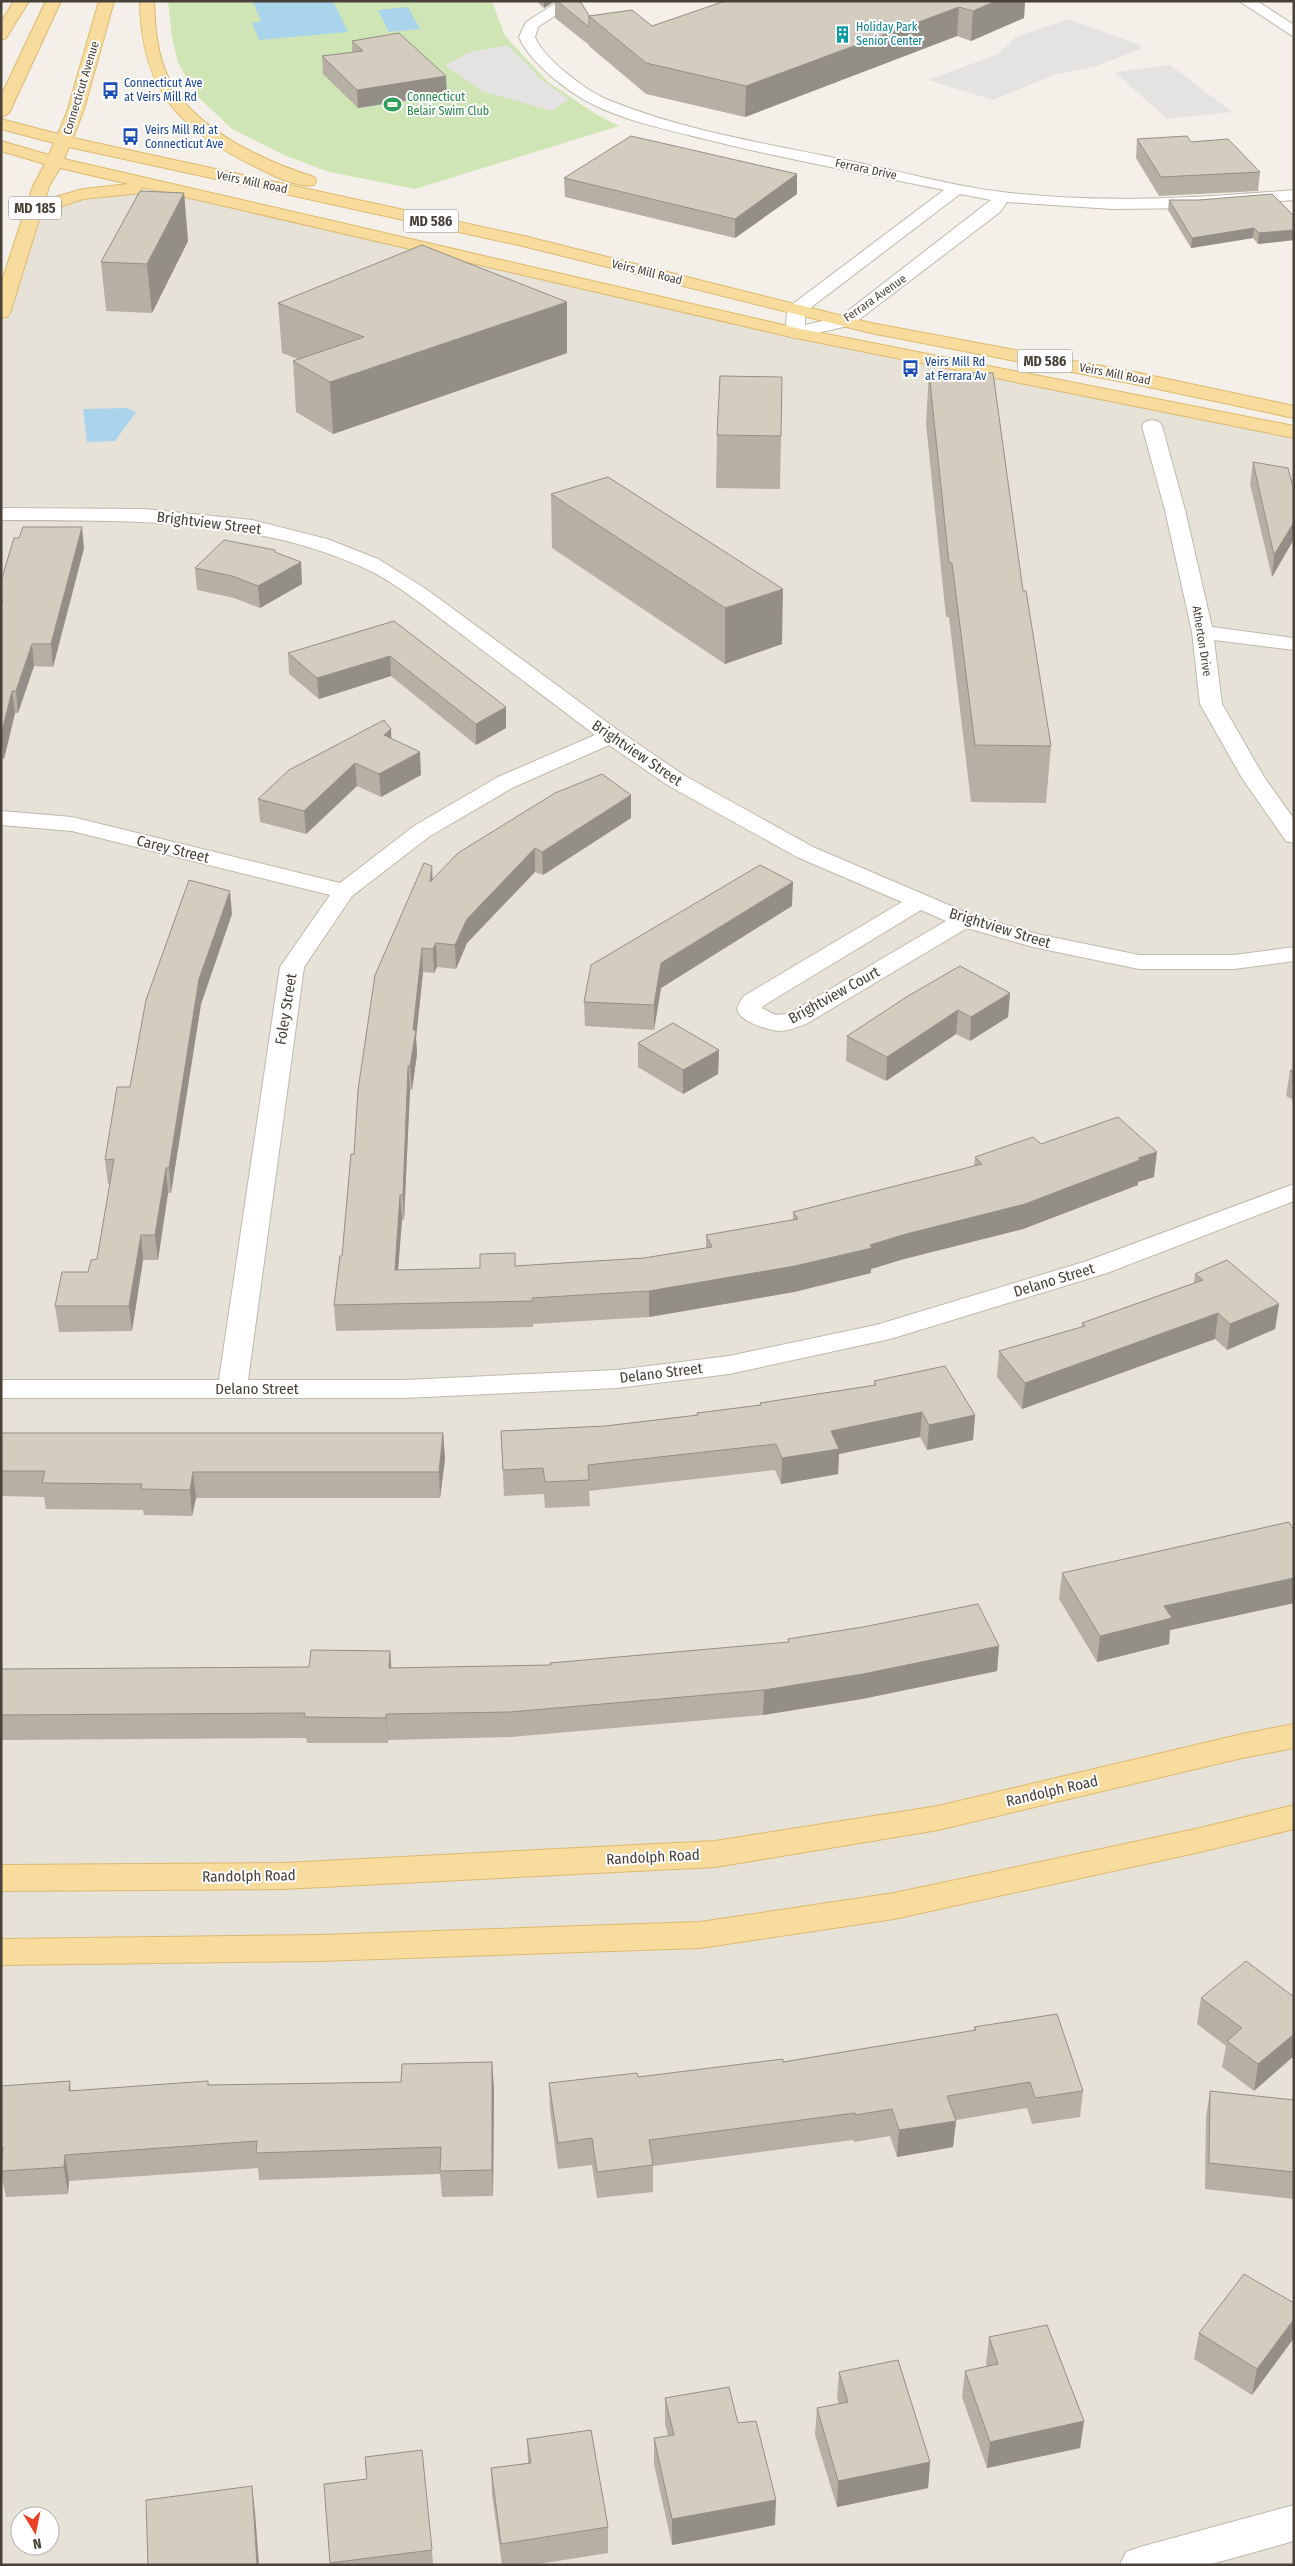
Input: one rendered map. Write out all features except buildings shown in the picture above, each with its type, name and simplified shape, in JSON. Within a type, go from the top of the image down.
[{"type":"main road","points":[[1,34],[22,1]]},
{"type":"main road","points":[[1,114],[54,1]]},
{"type":"main road","name":"Connecticut Avenue","points":[[1,314],[42,186],[55,162],[76,109],[107,1]]},
{"type":"main road","points":[[147,1],[152,54],[166,89],[188,115],[234,148],[299,178],[524,241]]},
{"type":"main road","name":"Veirs Mill Road","points":[[1,124],[64,141],[524,241],[796,310],[1294,412]]},
{"type":"main road","name":"Veirs Mill Road","points":[[1,146],[55,162],[796,333],[1294,432]]},
{"type":"main road","points":[[34,210],[61,198],[97,191],[179,190]]},
{"type":"main road","name":"Randolph Road","points":[[1,1878],[283,1876],[715,1854],[938,1818],[1242,1746],[1294,1736]]},
{"type":"main road","points":[[1,1952],[321,1948],[700,1935],[894,1906],[1200,1840],[1294,1817]]},
{"type":"street","name":"Ferrara Drive","points":[[570,1],[531,25],[528,37],[531,46],[549,67],[598,101],[654,122],[752,146],[1002,197],[1112,204],[1198,203],[1294,195]]},
{"type":"street","points":[[1246,1],[1294,32]]},
{"type":"street","points":[[796,333],[796,310],[957,188]]},
{"type":"street","name":"Ferrara Avenue","points":[[796,333],[846,321],[994,208],[1002,197]]},
{"type":"street","name":"Atherton Drive","points":[[1152,426],[1175,510],[1203,632],[1211,704],[1253,778],[1294,836]]},
{"type":"street","name":"Brightview Street","points":[[1,514],[144,515],[252,526],[320,543],[371,564],[419,593],[611,736],[677,781],[805,852],[964,920],[1033,940],[1139,962],[1234,962],[1294,954]]},
{"type":"street","points":[[1203,632],[1294,644]]},
{"type":"street","name":"Foley Street","points":[[232,1389],[292,967],[344,891],[422,831],[506,782],[611,736]]},
{"type":"street","name":"Carey Street","points":[[1,818],[72,824],[344,891]]},
{"type":"street","name":"Brightview Court","points":[[920,901],[760,997],[750,1006],[750,1011],[763,1021],[786,1023],[964,920]]},
{"type":"street","name":"Delano Street","points":[[1,1389],[404,1389],[608,1380],[729,1365],[880,1333],[1088,1270],[1294,1192]]},
{"type":"street","points":[[1140,2565],[1294,2523]]},
{"type":"shaded area","points":[[1068,19],[1140,45],[1141,49],[1094,67],[1054,75],[993,100],[928,80],[998,54],[1016,37]]},
{"type":"shaded area","points":[[508,45],[542,80],[569,99],[552,111],[482,91],[445,65],[470,52]]},
{"type":"shaded area","points":[[1170,65],[1232,112],[1167,119],[1115,72]]},
{"type":"shaded area","points":[[132,189],[179,190],[796,333],[1294,432],[1294,2565],[1,2565],[1,313],[34,210],[61,198]]},
{"type":"green space","name":"Connecticut Belair Swim Club","points":[[168,1],[492,1],[505,36],[547,81],[594,113],[619,126],[415,189],[329,172],[286,156],[232,129],[196,95],[178,63],[172,37]]},
{"type":"water","points":[[253,1],[333,1],[348,32],[259,40],[252,23],[261,22]]},
{"type":"water","points":[[408,7],[420,29],[389,32],[378,10]]},
{"type":"water","points":[[127,408],[136,412],[115,441],[87,442],[83,409]]},
{"type":"place","name":"Holiday Park Senior Center","points":[[842,34]]},
{"type":"place","name":"Connecticut Ave at Veirs Mill Rd","points":[[110,90]]},
{"type":"place","name":"Connecticut Belair Swim Club","points":[[393,104]]},
{"type":"place","name":"Veirs Mill Rd at Connecticut Ave","points":[[131,137]]},
{"type":"place","name":"Veirs Mill Rd at Ferrara Av","points":[[911,369]]}]
